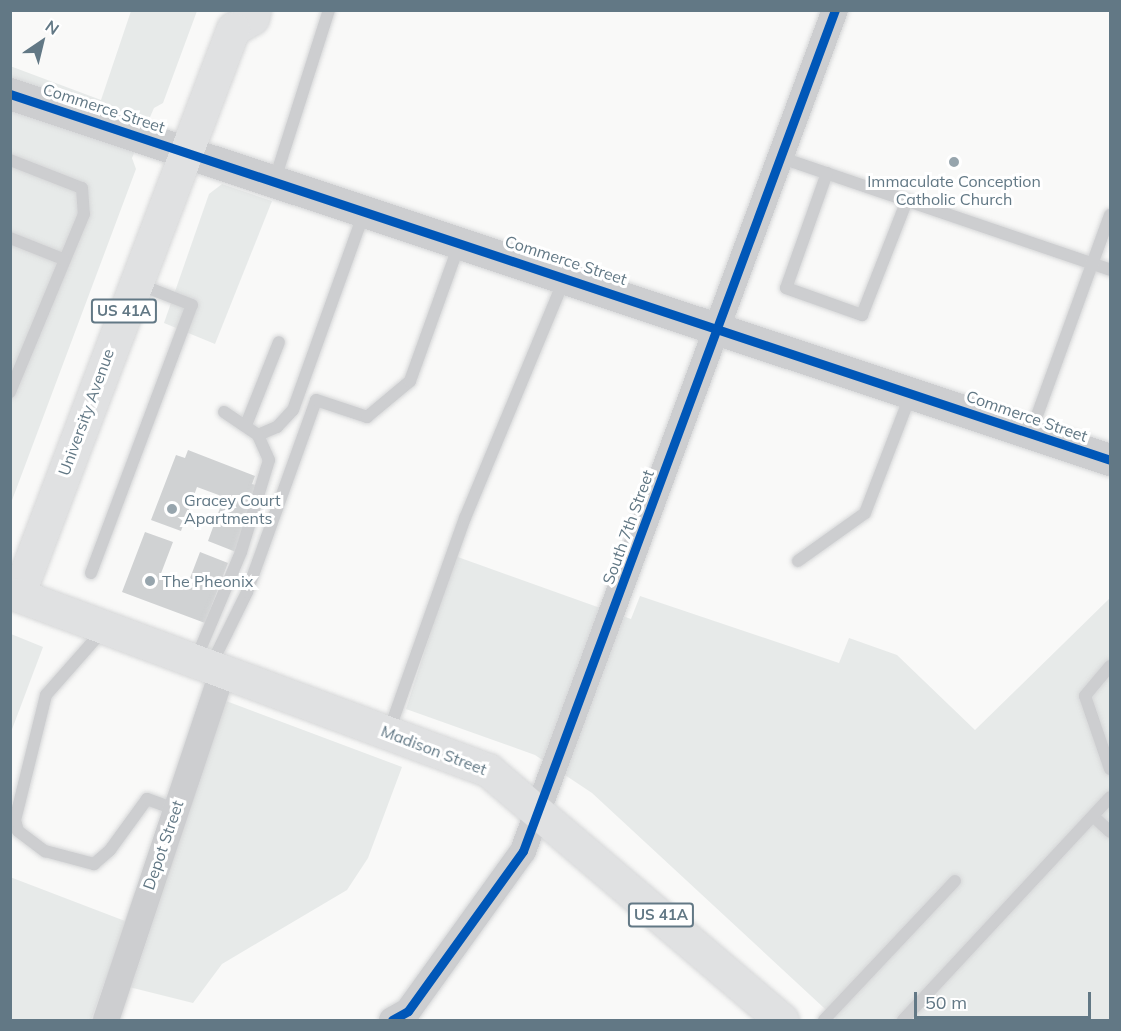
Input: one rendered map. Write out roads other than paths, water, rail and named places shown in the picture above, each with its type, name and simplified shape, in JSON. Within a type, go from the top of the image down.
[{"type":"main road","name":"University Avenue","points":[[18,594],[236,17]]},
{"type":"main road","name":"Madison Street","points":[[18,594],[488,770],[540,810],[782,1020]]},
{"type":"street","name":"South 7th Street","points":[[392,1020],[408,1011],[523,851],[835,10]]},
{"type":"street","name":"Commerce Street","points":[[10,94],[566,275],[1030,433],[1110,458]]},
{"type":"street","name":"Depot Street","points":[[106,1020],[175,809],[210,666]]},
{"type":"lane","points":[[275,179],[329,10]]},
{"type":"lane","points":[[779,157],[1110,270]]},
{"type":"lane","points":[[10,160],[82,188],[84,214],[63,259],[10,392]]},
{"type":"lane","points":[[827,173],[786,288],[862,315],[907,200]]},
{"type":"lane","points":[[258,435],[277,427],[293,410],[365,210]]},
{"type":"lane","points":[[1030,433],[1110,216]]},
{"type":"lane","points":[[10,238],[63,259]]},
{"type":"lane","points":[[210,666],[247,592],[316,400],[367,417],[410,381],[460,241]]},
{"type":"lane","points":[[389,733],[465,518],[566,275]]},
{"type":"lane","points":[[91,573],[192,305],[134,283]]},
{"type":"lane","points":[[246,425],[279,342]]},
{"type":"lane","points":[[798,561],[865,513],[912,393]]},
{"type":"lane","points":[[210,666],[266,482],[267,449],[258,435],[224,412]]},
{"type":"lane","points":[[106,628],[46,695],[15,820],[18,831],[45,851],[94,864],[110,850],[147,799],[175,809]]},
{"type":"lane","points":[[1110,666],[1085,696],[1110,769]]},
{"type":"lane","points":[[903,1020],[1110,797]]},
{"type":"lane","points":[[1093,816],[1110,832]]},
{"type":"lane","points":[[824,1020],[955,881]]},
{"type":"place","name":"Immaculate Conception Catholic Church","points":[[954,162]]},
{"type":"place","name":"Gracey Court Apartments","points":[[172,509]]},
{"type":"place","name":"The Pheonix","points":[[150,581]]}]
